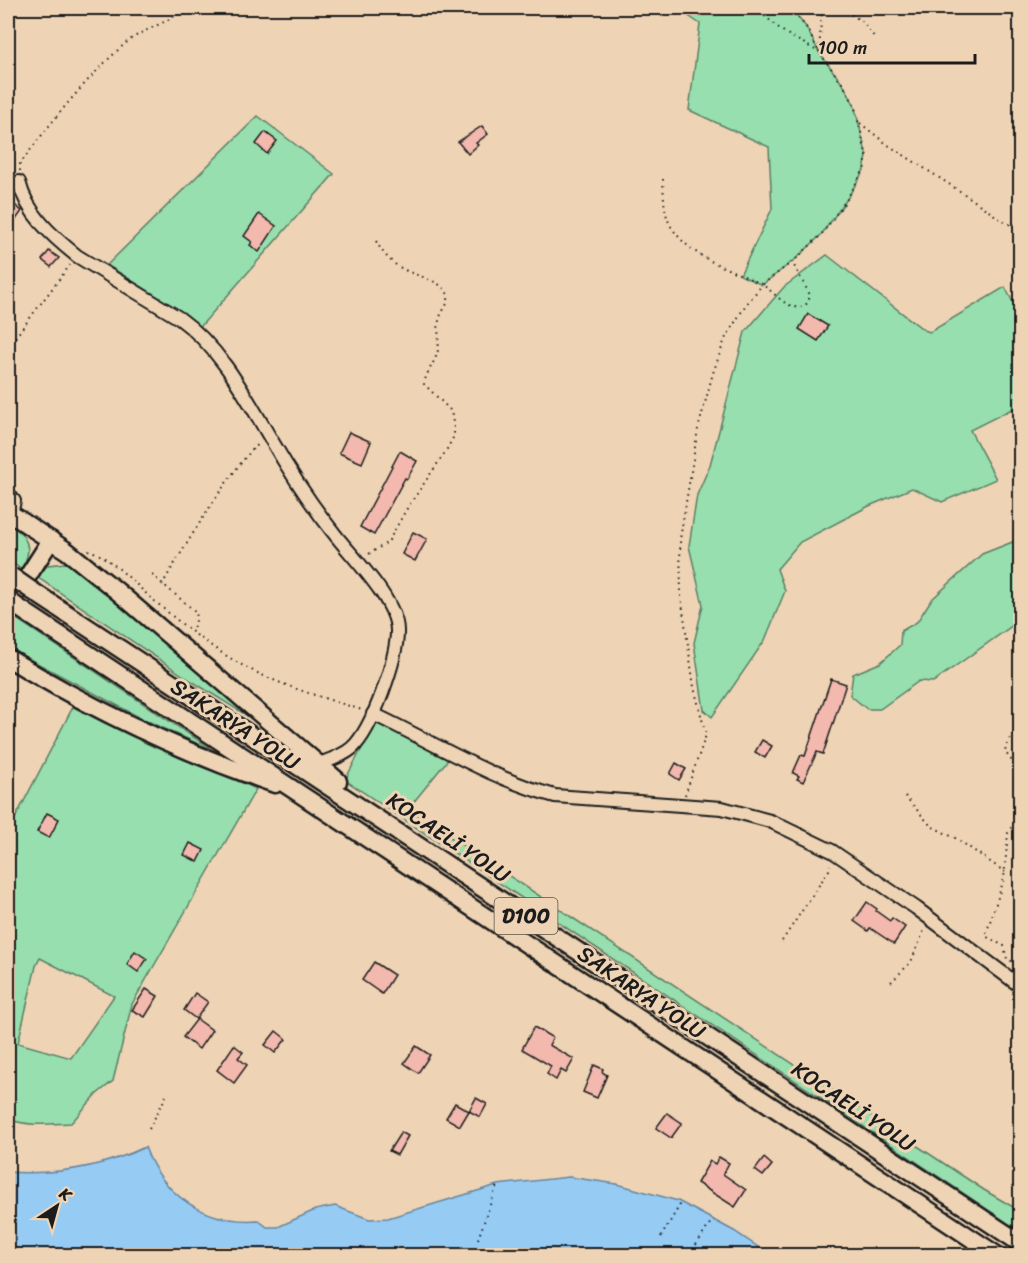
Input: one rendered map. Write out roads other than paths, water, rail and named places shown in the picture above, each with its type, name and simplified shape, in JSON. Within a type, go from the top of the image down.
[{"type":"highway","points":[[9,513],[67,551],[164,630],[381,820]]},
{"type":"highway","points":[[11,605],[51,540]]},
{"type":"highway","name":"KOCAELİ YOLU","points":[[9,574],[1020,1243]]},
{"type":"highway","name":"SAKARYA YOLU","points":[[11,605],[298,792],[998,1256]]},
{"type":"highway","points":[[8,658],[95,707],[168,741],[236,771],[298,792]]},
{"type":"street","points":[[19,182],[25,199],[38,219],[77,256],[194,329],[225,365],[289,470],[331,531],[391,608],[397,630],[394,650],[373,714],[361,737],[351,749],[319,764]]},
{"type":"street","points":[[8,493],[14,501],[9,513]]},
{"type":"street","points":[[373,714],[506,780],[532,790],[555,796],[722,808],[761,818],[792,831],[832,851],[928,916],[1020,986]]},
{"type":"water","points":[[145,1147],[163,1180],[189,1203],[204,1212],[239,1220],[258,1220],[267,1227],[278,1227],[315,1210],[335,1206],[369,1219],[388,1218],[497,1185],[569,1177],[617,1184],[678,1201],[734,1231],[770,1255],[8,1255],[8,1172],[78,1169],[112,1160]]}]
